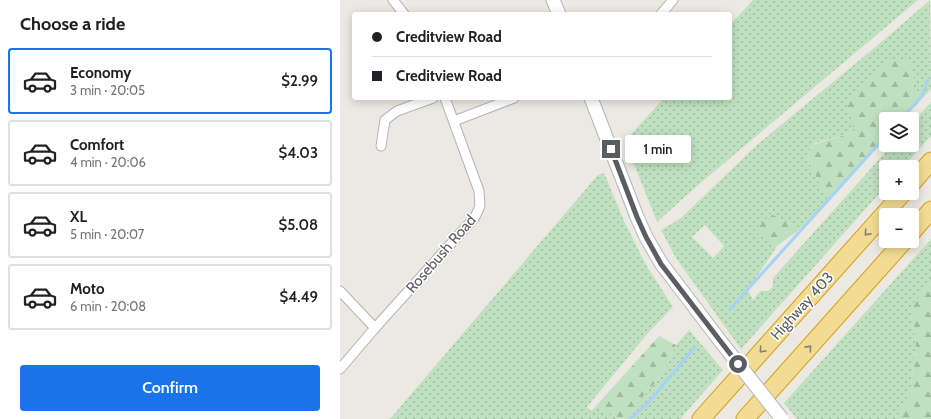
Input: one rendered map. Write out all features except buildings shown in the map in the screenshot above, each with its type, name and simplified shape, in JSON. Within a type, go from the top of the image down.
[{"type":"highway","points":[[919,174],[931,161]]},
{"type":"highway","name":"Highway 403","points":[[701,419],[897,200]]},
{"type":"highway","points":[[919,224],[931,210]]},
{"type":"highway","points":[[745,419],[898,248]]},
{"type":"main road","points":[[553,0],[558,12]]},
{"type":"main road","points":[[592,100],[637,217],[661,264],[782,419]]},
{"type":"street","points":[[393,0],[402,12]]},
{"type":"street","points":[[663,12],[673,0]]},
{"type":"street","points":[[381,146],[385,120],[397,111],[427,100]]},
{"type":"street","name":"Rosebush Road","points":[[340,369],[475,217],[480,206],[479,191],[446,100]]},
{"type":"street","points":[[454,121],[509,100]]},
{"type":"street","points":[[340,291],[375,328]]},
{"type":"green space","points":[[753,0],[918,0],[697,186],[657,222],[625,141],[662,100],[732,100],[732,23]]},
{"type":"green space","points":[[930,0],[931,89],[920,101],[909,61],[855,132],[815,143],[806,157],[828,199],[800,229],[771,214],[755,231],[777,246],[748,290],[753,300],[760,291],[769,291],[773,286],[773,278],[886,152],[917,152],[909,160],[879,160],[879,194],[741,349],[676,258],[661,230],[681,218],[758,144]],"holes":[[[705,225],[724,246],[713,258],[692,237]]]},
{"type":"green space","points":[[886,60],[909,61],[920,101],[910,112],[879,112],[879,144],[828,199],[806,157],[815,144],[855,132],[846,102]]},
{"type":"green space","points":[[931,102],[931,136],[919,149],[919,115]]},
{"type":"green space","points":[[604,173],[624,221],[646,265],[673,307],[647,334],[587,407],[591,411],[596,406],[620,419],[390,419],[597,176]]},
{"type":"green space","points":[[771,214],[800,229],[777,246],[754,231]]},
{"type":"green space","points":[[931,239],[931,283],[910,308],[916,342],[910,394],[896,419],[797,419],[784,403]]},
{"type":"green space","points":[[931,283],[931,419],[896,419],[910,394],[916,342],[910,308]]},
{"type":"green space","points":[[689,330],[723,370],[680,419],[623,419],[662,375],[676,345]]},
{"type":"green space","points":[[659,336],[676,345],[662,375],[623,419],[620,419],[596,406]]},
{"type":"waterway","points":[[907,112],[922,96],[928,80]]},
{"type":"waterway","points":[[730,309],[879,144]]},
{"type":"waterway","points":[[630,419],[648,403],[695,347]]},
{"type":"route","points":[[611,149],[637,217],[661,264],[738,364]]}]
